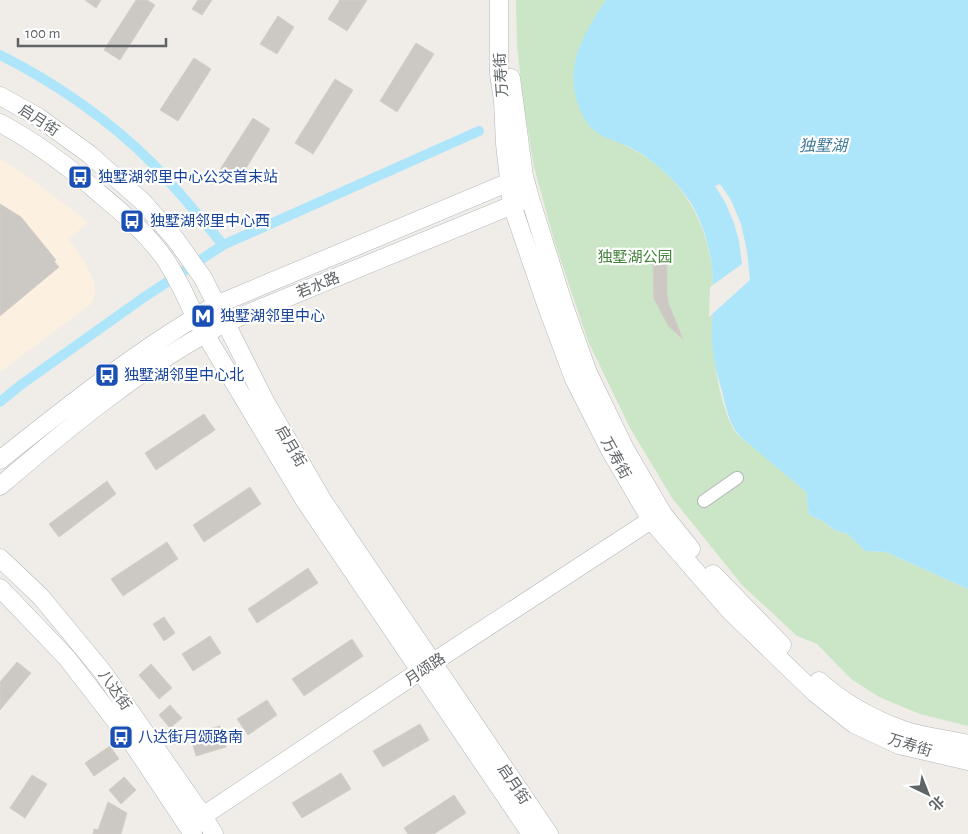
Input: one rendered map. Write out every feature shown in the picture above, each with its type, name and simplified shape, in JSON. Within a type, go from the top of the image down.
[{"type":"street","name":"万寿街","points":[[499,0],[499,74],[509,99]]},
{"type":"street","name":"万寿街","points":[[507,0],[509,99],[517,179],[512,205],[574,379],[610,450],[657,517],[730,612],[815,693],[854,724],[899,745],[968,761]]},
{"type":"street","name":"启月街","points":[[0,96],[38,117],[89,154],[142,201],[162,222],[184,250],[203,278],[266,403],[323,502],[531,834]]},
{"type":"street","name":"启月街","points":[[0,123],[30,139],[60,160],[141,229],[168,263],[204,334],[305,501],[548,834]]},
{"type":"street","name":"万寿街","points":[[517,179],[530,198],[564,306],[588,373],[657,517],[828,689],[867,714],[904,730],[968,744]]},
{"type":"street","name":"若水路","points":[[0,460],[107,375],[195,317],[216,306],[517,179]]},
{"type":"street","name":"若水路","points":[[0,486],[149,368],[204,334],[225,323],[530,198]]},
{"type":"street","points":[[704,500],[737,478]]},
{"type":"street","name":"月颂路","points":[[191,830],[203,816],[426,667],[657,517]]},
{"type":"street","name":"八达街","points":[[0,558],[41,597],[102,671],[214,834]]},
{"type":"street","name":"八达街","points":[[0,588],[67,658],[131,741],[191,830]]},
{"type":"shaded area","points":[[0,158],[88,222],[69,240],[86,264],[94,282],[95,294],[92,303],[0,372]]},
{"type":"green space","name":"独墅湖公园","points":[[516,0],[618,0],[624,145],[643,155],[675,182],[687,198],[705,235],[713,277],[713,346],[717,376],[728,418],[736,433],[806,492],[809,515],[823,521],[834,530],[848,534],[865,551],[886,552],[968,589],[968,726],[920,714],[879,697],[851,679],[817,644],[797,636],[742,585],[672,498],[630,428],[588,341],[554,240],[534,167],[523,100],[517,45]]},
{"type":"water","name":"独墅湖","points":[[606,0],[968,0],[968,589],[886,552],[865,551],[848,534],[834,530],[823,521],[809,515],[806,492],[744,440],[735,430],[730,421],[714,361],[712,342],[712,269],[709,250],[696,212],[681,189],[655,164],[640,153],[595,131],[582,115],[577,101],[574,87],[576,60],[591,23]]},
{"type":"pier","points":[[720,184],[731,200],[741,224],[747,251],[750,280],[709,317],[710,287],[742,264],[734,223],[725,202],[715,186]]},
{"type":"building","points":[[85,0],[101,0],[96,8]]},
{"type":"building","points":[[136,0],[147,0],[155,5],[120,60],[104,50]]},
{"type":"building","points":[[198,0],[212,0],[202,15],[192,9]]},
{"type":"building","points":[[340,0],[367,0],[347,31],[328,19]]},
{"type":"building","points":[[278,16],[294,27],[277,54],[260,44]]},
{"type":"building","points":[[416,43],[434,54],[397,112],[380,101]]},
{"type":"building","points":[[194,58],[211,69],[178,121],[160,110]]},
{"type":"building","points":[[335,79],[353,90],[313,154],[295,143]]},
{"type":"building","points":[[253,118],[270,129],[237,183],[219,171]]},
{"type":"building","points":[[0,204],[21,217],[56,260],[54,261],[59,267],[0,316]]},
{"type":"building","points":[[653,263],[667,265],[669,305],[683,339],[669,327],[654,299]]},
{"type":"building","points":[[204,414],[215,430],[156,470],[145,453]]},
{"type":"building","points":[[107,481],[116,494],[59,537],[49,524]]},
{"type":"building","points":[[250,487],[261,504],[204,542],[193,525]]},
{"type":"building","points":[[167,542],[178,559],[123,596],[111,579]]},
{"type":"building","points":[[308,568],[318,583],[257,623],[248,609]]},
{"type":"building","points":[[164,617],[175,633],[164,641],[153,624]]},
{"type":"building","points":[[210,636],[221,653],[193,671],[182,654]]},
{"type":"building","points":[[352,639],[363,656],[304,696],[292,679]]},
{"type":"building","points":[[17,662],[31,673],[0,710],[0,682]]},
{"type":"building","points":[[151,664],[172,688],[159,699],[139,675]]},
{"type":"building","points":[[267,700],[277,715],[248,735],[237,719]]},
{"type":"building","points":[[170,705],[182,718],[170,728],[159,715]]},
{"type":"building","points":[[420,724],[429,740],[383,767],[373,751]]},
{"type":"building","points":[[220,726],[226,747],[196,756],[190,734]]},
{"type":"building","points":[[110,746],[119,759],[94,776],[85,763]]},
{"type":"building","points":[[341,773],[351,789],[302,818],[292,803]]},
{"type":"building","points":[[32,775],[47,784],[25,818],[10,808]]},
{"type":"building","points":[[124,777],[136,790],[121,804],[109,790]]},
{"type":"building","points":[[454,795],[466,813],[434,834],[408,834],[404,828]]},
{"type":"building","points":[[108,802],[127,813],[121,834],[93,834],[94,829],[98,830]]},
{"type":"waterway","points":[[0,55],[41,77],[81,103],[137,148],[189,204],[223,245]]},
{"type":"waterway","points":[[0,402],[22,384],[143,298],[223,245],[479,131]]},
{"type":"place","name":"独墅湖邻里中心公交首末站","points":[[80,177]]},
{"type":"place","name":"独墅湖邻里中心西","points":[[132,221]]},
{"type":"place","name":"独墅湖邻里中心","points":[[203,316]]},
{"type":"place","name":"独墅湖邻里中心北","points":[[107,375]]},
{"type":"place","name":"八达街月颂路南","points":[[121,737]]}]
